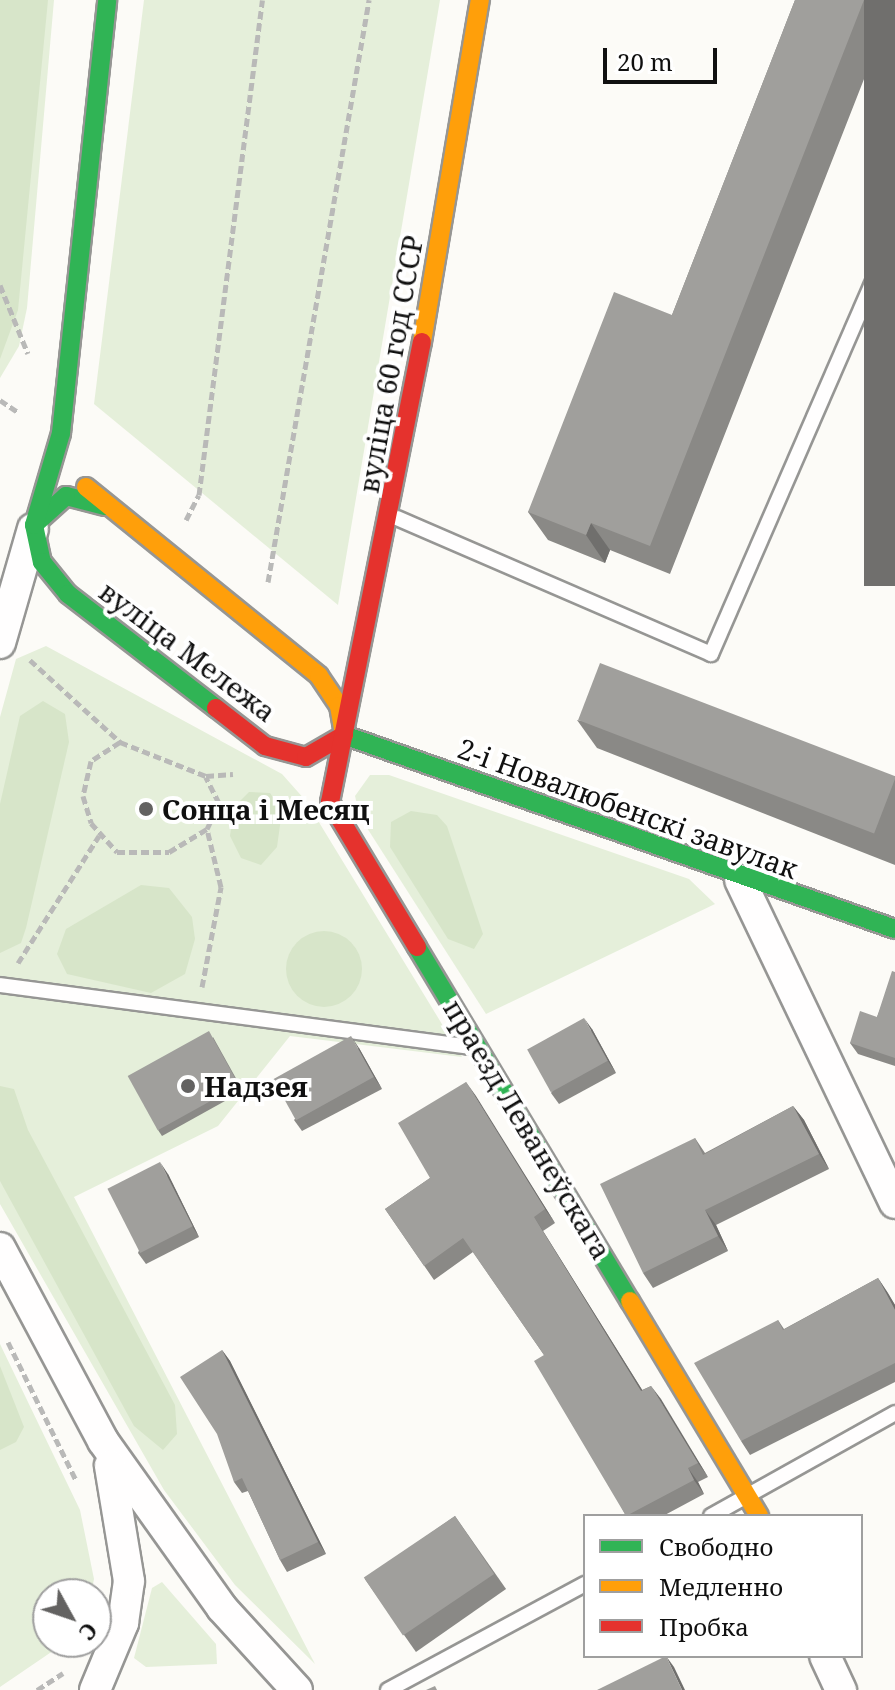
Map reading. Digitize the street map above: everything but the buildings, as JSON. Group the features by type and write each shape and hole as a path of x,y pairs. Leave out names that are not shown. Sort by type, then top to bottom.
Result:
{"street":[{"path":"1,639 23,521 61,433 107,0"},
{"name":"вуліца 60 год СССР","path":"344,735 393,516 480,0"},
{"path":"61,433 75,474 105,506 319,676 339,706 344,735"},
{"path":"23,521 66,496 105,506"},
{"name":"вуліца Мележа","path":"23,521 42,562 68,594 243,731 306,757 344,735"},
{"name":"2-і Новалюбенскі завулак","path":"344,735 740,880 895,929"},
{"name":"праезд Леванеўскага","path":"344,735 330,802 758,1514"},
{"path":"740,880 895,1203"},
{"path":"0,1248 103,1441 222,1608 297,1690"},
{"path":"95,1690 123,1623 129,1581 127,1540 103,1441"},
{"path":"826,1658 841,1690"}],"lane":[{"path":"393,516 711,654 888,266 895,230"},
{"path":"2,985 478,1048"},
{"path":"715,1514 895,1413"},
{"path":"388,1690 583,1585"}],"path":[{"path":"185,522 199,495 262,0"},
{"path":"267,589 369,0"},
{"path":"0,400 19,413"},
{"path":"1,639 120,742 206,776 246,774"},
{"path":"120,742 96,754 84,783 99,836 117,852 139,857 181,847 207,829 219,803 206,776"},
{"path":"197,1011 221,887 207,829"},
{"path":"2,985 99,836"},
{"path":"0,1326 81,1490"}],"green space":[{"path":"0,0 54,0 27,308 19,346 0,378"},
{"path":"0,0 48,0 18,310 0,359"},
{"path":"144,0 440,0 338,605 94,404"},
{"path":"46,646 282,774 306,801 462,1057 290,1036 218,1126 74,1197 315,1664 235,1585 164,1490 0,1204 0,717 16,659"},
{"path":"43,701 65,714 69,742 26,928 21,943 0,953 0,804 20,716"},
{"path":"370,775 389,775 689,879 715,904 486,1014 360,817 355,796"},
{"path":"249,792 270,793 282,811 277,847 261,865 241,858 230,836 234,807"},
{"path":"411,811 437,815 447,826 483,934 474,949 448,939 390,847 391,822"},
{"path":"141,885 169,888 192,917 195,939 185,974 151,993 67,974 57,954 66,929"},
{"path":"317,931 331,931 345,937 356,948 362,969 359,984 351,996 331,1007 317,1007 303,1001 292,990 286,976 286,962 292,948 303,937"},
{"path":"0,1086 14,1089 28,1130 175,1405 177,1434 163,1450 134,1426 0,1181"},
{"path":"0,1344 80,1510 94,1578 32,1578 32,1658 43,1658 0,1687"},
{"path":"0,1366 24,1427 16,1442 0,1450"},
{"path":"162,1582 216,1644 217,1664 146,1667 134,1658 152,1588"}],"traffic: fast":[{"path":"34,525 61,433 107,0"},
{"path":"105,506 66,496 34,525 42,562 68,594 216,708"},
{"path":"344,735 895,929"},
{"path":"417,947 630,1301"}],"traffic: slow":[{"path":"422,342 480,0"},
{"path":"86,487 319,676 339,706 344,735"},
{"path":"630,1301 758,1514"}],"traffic: jam":[{"path":"417,947 330,802 422,342"},
{"path":"216,708 265,746 306,757 344,735"}],"place":[{"name":"Сонца і Месяц","path":"146,809"},
{"name":"Надзея","path":"188,1086"}]}
